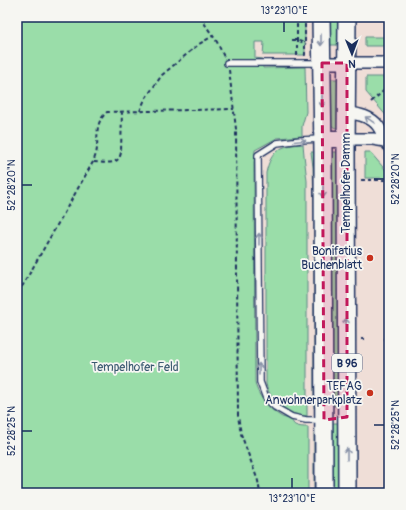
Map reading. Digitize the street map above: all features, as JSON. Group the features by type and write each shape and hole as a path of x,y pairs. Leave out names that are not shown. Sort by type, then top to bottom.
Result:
{"main road":[{"name":"Tempelhofer Damm","path":"321,17 312,59 323,139 324,493"},
{"name":"Tempelhofer Damm","path":"347,17 347,493"},
{"path":"324,420 347,417"}],"street":[{"path":"312,59 347,63 389,63"},
{"path":"346,112 365,116 374,122 378,126 387,144"},
{"path":"323,139 373,139 387,144"}],"lane":[{"path":"227,63 312,59"},
{"name":"Tempelhofer Damm","path":"323,139 277,143 258,155 260,382 266,398 275,407 292,417 306,420 324,420"}],"path":[{"path":"200,17 213,36 227,63 230,75 236,137 238,416 241,434 258,481 260,493"},
{"path":"297,17 297,58 300,58"},
{"path":"290,55 305,55 305,17"},
{"path":"140,111 145,99 162,75 199,44 213,36"},
{"path":"292,40 297,40 306,44"},
{"path":"371,102 389,86"},
{"path":"17,292 23,285 93,162 97,152 97,129 100,121 107,112 234,109"},
{"path":"93,162 110,162 116,161 120,158 122,111"},
{"path":"361,180 387,180 389,178"},
{"path":"17,285 23,285"},
{"path":"361,339 366,339"},
{"path":"384,339 389,339"}],"highlighted area":[{"path":"322,63 347,63 347,417 324,420"}],"green space":[{"name":"Tempelhofer Feld","path":"17,17 305,17 305,55 263,55 264,42 255,42 255,58 263,59 263,68 305,67 306,112 302,126 302,136 277,138 255,150 255,382 258,392 271,409 280,416 291,420 295,425 300,427 308,427 308,493 17,493"},
{"path":"328,17 341,17 341,45 329,45"},
{"path":"365,37 384,37 384,46 365,46"},
{"path":"366,77 387,77 389,92 389,119 366,92"},
{"path":"329,79 340,79 338,128 332,126 331,124"},
{"path":"303,144 307,181 307,416 293,414 281,407 268,391 266,384 266,173 271,159 278,150 289,146"},
{"path":"311,152 316,152 317,408 314,408 314,208"},
{"path":"330,152 339,152 339,406 331,406"},
{"path":"365,152 370,152 389,174 385,178 365,178"},
{"path":"331,423 339,423 340,493 330,493"},
{"path":"314,433 317,433 318,493 314,493"}],"place":[{"name":"Bonifatius Buchenblatt","path":"370,258"},
{"name":"TEFAG Anwohnerparkplatz","path":"370,393"}]}
